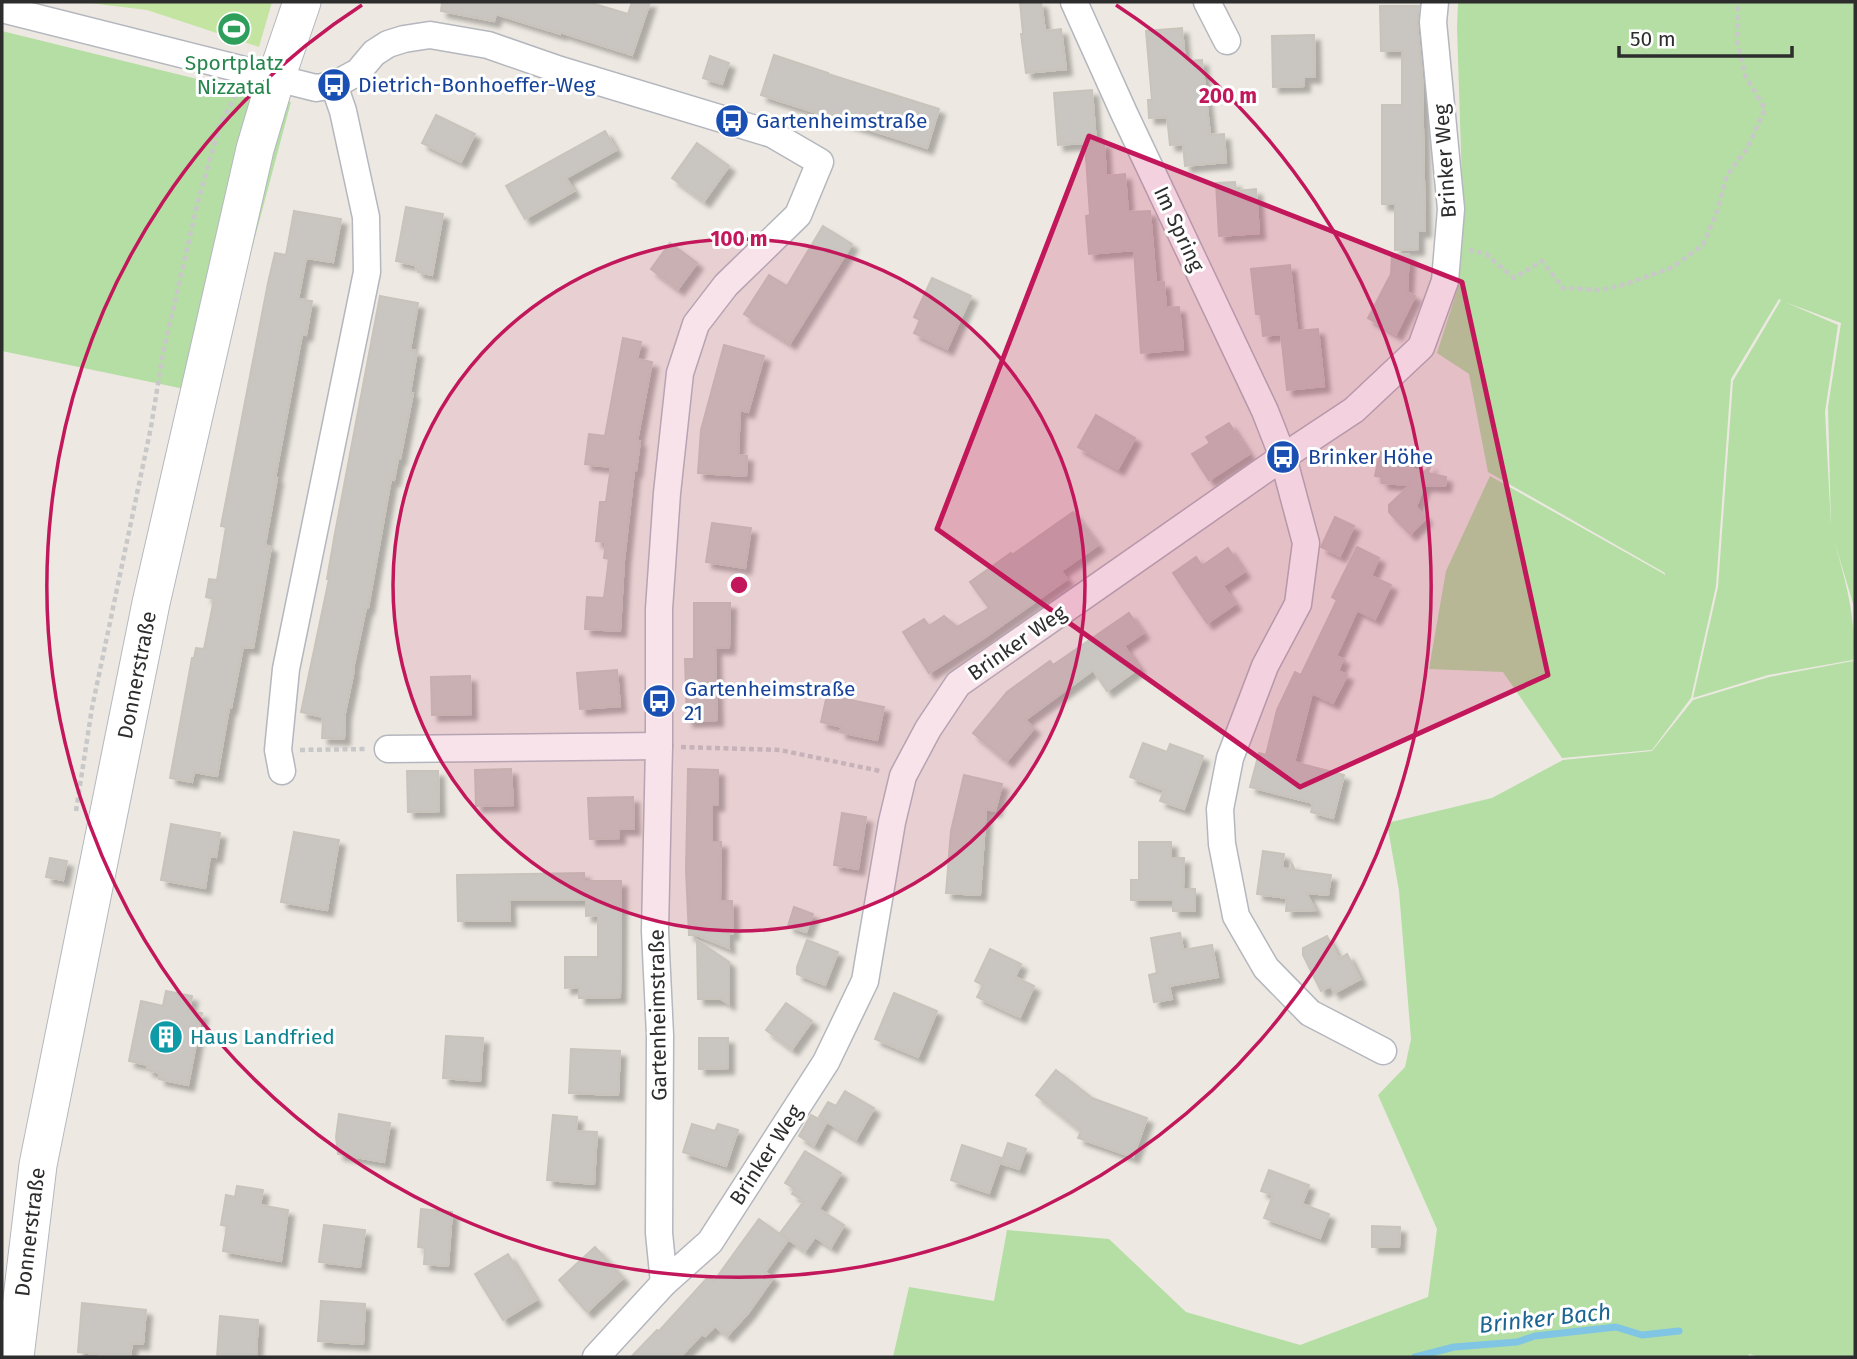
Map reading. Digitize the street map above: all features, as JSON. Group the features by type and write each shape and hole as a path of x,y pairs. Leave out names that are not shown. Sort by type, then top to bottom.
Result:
{"main road":[{"name":"Donnerstraße","path":"15,1357 38,1165 151,603 255,149 302,2"}],"street":[{"name":"Im Spring","path":"1074,2 1265,411 1283,457"},
{"path":"1207,2 1227,41"},
{"name":"Brinker Weg","path":"596,1357 664,1283 710,1242 826,1062 865,981 892,822 903,776 928,729 958,684 1354,410 1421,347 1445,281 1451,209 1433,22 1435,2"},
{"path":"2,9 316,88 334,85 346,122 366,217 367,272 286,669 280,760"},
{"name":"Gartenheimstraße","path":"334,85 358,72 374,53 388,44 430,35 488,45 560,70 772,134 820,162 798,215 726,285 696,324 680,373 667,493 659,609 655,931 660,1035 659,1233 664,1283"},
{"path":"1283,457 1306,543 1298,604 1265,666 1230,758 1220,809 1222,844 1236,916 1266,968 1310,1013 1383,1051"},
{"path":"388,749 659,746"}],"path":[{"path":"1448,244 1486,254 1514,278 1542,261 1563,288 1601,290 1673,267 1703,245 1716,214 1727,175 1747,149 1765,109 1745,75 1737,41 1738,2"},
{"path":"659,746 780,750 903,776"},
{"path":"280,760 388,749"}],"highlighted area":[{"path":"1089,136 1462,282 1548,675 1300,787 937,529"}],"green space":[{"name":"Sportplatz Nizzatal","path":"81,2 272,2 259,47 147,10"},
{"path":"1458,2 1855,2 1855,610 1834,540 1852,614 1853,660 1768,675 1693,698 1718,587 1733,381 1781,300 1779,299 1731,379 1716,586 1691,698 1652,750 1562,758 1503,672 1429,669 1446,571 1490,476 1664,576 1665,573 1488,472 1469,374 1437,353 1458,287 1463,215","holes":["1785,302 1841,323 1828,407 1831,527 1825,412 1838,325"]},
{"path":"2,31 291,102 213,395 2,351"},
{"path":"1853,661 1855,1357 1758,1357 1750,1354 1746,1357 893,1357 909,1287 994,1301 1007,1230 1109,1239 1186,1312 1300,1345 1428,1297 1437,1229 1378,1095 1405,1067 1411,1039 1399,891 1387,823 1492,798 1563,760 1652,751 1693,700 1769,677"}],"building":[{"path":"442,2 588,2 628,14 632,2 650,2 632,55 496,14 494,21 441,11"},
{"path":"1020,2 1041,2 1045,31 1061,29 1066,69 1026,73"},
{"path":"1380,6 1419,6 1417,23 1422,75 1425,231 1418,231 1418,249 1395,250 1395,204 1382,204 1382,105 1402,105 1402,51 1381,51"},
{"path":"1182,28 1185,61 1202,60 1210,135 1224,134 1226,162 1185,166 1183,144 1170,145 1167,117 1149,118 1148,100 1152,100 1146,31"},
{"path":"1314,35 1315,77 1304,77 1304,86 1273,87 1272,36"},
{"path":"774,55 939,109 927,148 761,95"},
{"path":"710,56 729,63 722,84 703,78"},
{"path":"1092,90 1096,142 1058,145 1054,93"},
{"path":"436,115 475,134 461,162 422,143"},
{"path":"605,131 616,150 566,178 574,191 525,219 506,186"},
{"path":"1104,142 1106,176 1125,174 1128,212 1150,211 1156,283 1164,282 1166,308 1179,307 1183,349 1141,353 1134,250 1089,254 1086,216 1090,215 1085,144"},
{"path":"697,143 729,166 704,201 672,178"},
{"path":"1235,182 1236,191 1256,189 1259,233 1219,236 1216,183"},
{"path":"406,207 443,214 432,275 418,272 415,265 396,261"},
{"path":"294,211 341,219 333,262 306,258 298,299 312,301 306,335 302,334 275,478 265,545 271,547 253,648 243,647 217,776 194,772 192,782 170,778 192,658 196,648 204,649 214,599 206,597 209,579 217,580 226,527 221,526 268,283 275,253 286,255"},
{"path":"823,226 852,244 790,343 744,314 769,275 787,286"},
{"path":"670,243 697,263 678,289 651,269"},
{"path":"1392,254 1409,255 1407,292 1415,296 1396,334 1368,318 1391,274"},
{"path":"1290,265 1297,331 1318,329 1324,386 1287,390 1281,334 1263,336 1261,314 1256,314 1251,269"},
{"path":"932,278 971,296 947,349 914,333 920,320 914,317"},
{"path":"380,296 418,303 410,350 417,351 410,393 413,393 400,459 394,480 391,479 368,608 353,669 345,713 344,739 322,738 323,717 301,712 329,579 335,533"},
{"path":"623,338 641,342 637,359 652,362 637,441 640,441 624,561 620,631 585,629 587,597 604,598 609,559 604,558 606,542 596,541 600,502 606,502 611,467 585,464 589,434 605,436"},
{"path":"724,345 764,356 748,412 740,410 738,455 747,456 746,476 698,473 701,430"},
{"path":"1096,415 1135,438 1118,469 1078,447"},
{"path":"1229,423 1249,454 1209,480 1192,454 1210,443 1206,437"},
{"path":"1380,452 1414,459 1412,469 1424,472 1431,465 1428,473 1446,477 1445,486 1424,485 1416,507 1426,518 1410,534 1389,512 1389,505 1410,485 1382,483 1382,477 1375,476"},
{"path":"1073,512 1098,545 1061,571 1067,579 929,673 903,632 924,619 929,626 944,616 957,627 989,608 970,582"},
{"path":"1335,517 1354,526 1340,556 1321,547"},
{"path":"712,523 751,528 745,568 706,562"},
{"path":"1357,547 1379,558 1371,576 1391,585 1375,619 1357,610 1336,656 1343,659 1338,671 1347,675 1333,703 1312,693 1294,762 1344,775 1333,818 1311,812 1313,803 1250,787 1259,753 1266,755 1277,710 1295,672 1301,675 1337,600 1332,597"},
{"path":"1228,548 1244,572 1223,586 1235,604 1207,623 1173,573 1196,557 1202,566"},
{"path":"694,603 730,603 729,648 715,648 717,720 687,721 685,659 694,659"},
{"path":"1129,613 1143,633 1124,646 1139,668 1107,691 1093,670 1025,720 1034,728 1007,761 973,733 1007,692 1050,661 1053,665"},
{"path":"617,670 620,706 580,709 577,673"},
{"path":"470,676 471,714 432,715 431,677"},
{"path":"827,695 884,707 877,740 840,732 842,727 821,722"},
{"path":"1143,743 1167,752 1170,744 1203,756 1184,809 1160,801 1164,790 1130,777"},
{"path":"511,769 513,805 476,806 475,770"},
{"path":"688,769 718,770 718,805 712,805 712,842 721,842 720,901 732,901 733,934 728,934 729,948 697,935 689,935 686,871"},
{"path":"407,771 438,771 439,811 408,812"},
{"path":"964,775 1002,784 995,811 986,809 980,895 946,893 951,831"},
{"path":"633,797 634,829 619,829 619,838 590,839 588,798"},
{"path":"842,813 866,817 858,869 834,865"},
{"path":"171,824 220,833 216,857 210,856 205,888 161,880"},
{"path":"294,832 339,840 327,910 281,902"},
{"path":"1139,842 1171,842 1171,858 1184,858 1183,889 1195,889 1195,911 1173,911 1173,900 1131,900 1131,880 1139,880"},
{"path":"1263,851 1284,854 1282,868 1291,870 1292,864 1295,870 1331,875 1328,895 1306,893 1315,910 1286,911 1287,898 1257,894"},
{"path":"50,858 67,861 63,880 46,877"},
{"path":"584,873 584,881 621,881 620,997 579,998 579,987 565,988 565,957 598,957 598,915 586,916 586,900 509,900 510,921 458,921 457,875"},
{"path":"794,907 813,914 806,932 788,926"},
{"path":"1180,933 1183,950 1212,945 1218,977 1169,986 1172,999 1154,1002 1149,975 1157,973 1151,938"},
{"path":"1327,936 1339,959 1347,954 1360,979 1334,993 1331,986 1321,991 1303,955 1303,948"},
{"path":"697,940 729,962 729,1004 721,999 698,999"},
{"path":"807,940 838,952 825,985 797,974"},
{"path":"990,949 1021,964 1015,977 1034,986 1020,1017 977,997 983,985 975,981"},
{"name":"Haus Landfried","path":"166,991 192,996 189,1011 202,1013 188,1085 159,1079 160,1073 147,1070 148,1065 129,1061 141,1001 163,1006"},
{"path":"894,993 937,1011 918,1057 875,1039"},
{"path":"786,1003 812,1021 792,1049 766,1030"},
{"path":"446,1036 483,1038 480,1081 443,1078"},
{"path":"699,1038 728,1038 728,1068 699,1069"},
{"path":"571,1049 620,1051 618,1095 569,1093"},
{"path":"1056,1070 1092,1098 1147,1118 1133,1157 1078,1138 1081,1131 1036,1095"},
{"path":"845,1091 874,1108 856,1139 819,1117 828,1102 836,1106"},
{"path":"339,1114 390,1123 384,1162 338,1154 336,1137"},
{"path":"553,1115 577,1117 576,1131 597,1132 594,1184 547,1180"},
{"path":"811,1115 826,1123 814,1145 799,1136"},
{"path":"692,1124 715,1131 718,1124 738,1130 726,1166 683,1152"},
{"path":"1008,1143 1026,1149 1019,1169 1001,1163"},
{"path":"962,1145 1001,1158 989,1193 951,1180"},
{"path":"805,1151 841,1173 819,1209 844,1225 831,1247 815,1237 805,1251 780,1233 804,1201 792,1194 795,1189 785,1183"},
{"path":"1269,1170 1309,1185 1302,1204 1329,1214 1320,1238 1264,1218 1273,1195 1261,1191"},
{"path":"237,1186 263,1190 260,1205 288,1210 281,1261 223,1251 227,1226 221,1225 226,1195 235,1197"},
{"path":"421,1209 452,1212 448,1266 424,1264 425,1248 418,1247"},
{"path":"759,1219 788,1240 765,1272 773,1278 748,1313 727,1336 715,1326 705,1336 702,1334 680,1357 631,1357 659,1331 709,1276 714,1281"},
{"path":"324,1225 365,1230 360,1267 319,1262"},
{"path":"1372,1226 1400,1227 1399,1247 1372,1247"},
{"path":"595,1247 623,1278 587,1312 559,1280"},
{"path":"508,1254 536,1300 503,1320 475,1274"},
{"path":"321,1301 365,1304 363,1344 318,1341"},
{"path":"82,1303 146,1310 143,1344 132,1343 130,1357 98,1357 98,1354 78,1352"},
{"path":"220,1316 258,1320 256,1357 217,1357"}],"waterway":[{"name":"Brinker Bach","path":"1415,1357 1454,1347 1517,1342 1535,1336 1616,1327 1642,1335 1679,1331"}],"place":[{"name":"Sportplatz Nizzatal","path":"234,29"},
{"name":"Dietrich-Bonhoeffer-Weg","path":"334,85"},
{"name":"Gartenheimstraße","path":"732,121"},
{"name":"Brinker Höhe","path":"1283,457"},
{"name":"Gartenheimstraße 21","path":"659,701"},
{"name":"Haus Landfried","path":"166,1037"}]}
